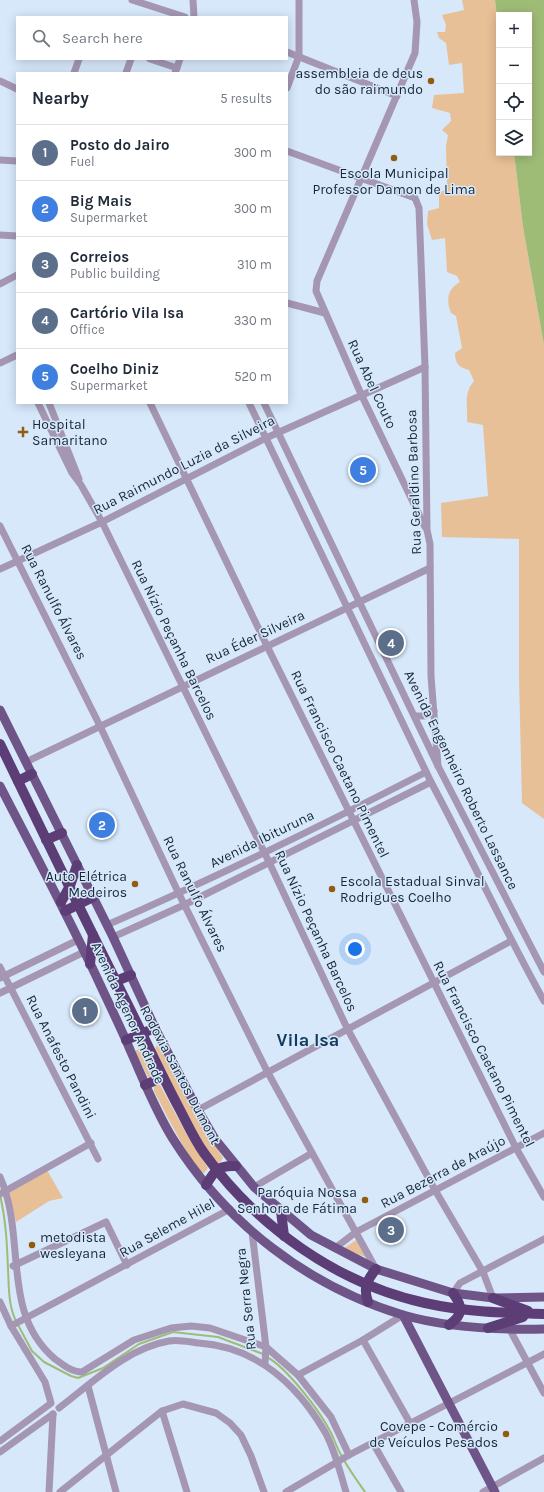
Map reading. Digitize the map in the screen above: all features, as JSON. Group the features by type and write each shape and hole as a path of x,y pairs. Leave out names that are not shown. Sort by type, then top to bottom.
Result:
{"highway":[{"name":"Rodovia Santos Dumont","path":"0,744 163,1077 195,1138 217,1169 237,1193 284,1236 344,1274 366,1284 396,1295 425,1303 492,1313 544,1314"},
{"path":"18,781 32,774"},
{"path":"46,840 62,833"},
{"path":"77,865 63,907 78,904 93,897"},
{"path":"90,964 93,935"},
{"path":"116,981 131,974"},
{"path":"126,1040 155,1028"},
{"path":"145,1085 163,1077"},
{"path":"206,1185 217,1169 227,1165 236,1166"},
{"path":"281,1211 284,1236"},
{"path":"368,1302 365,1292 366,1284 376,1269"},
{"path":"449,1325 457,1318 461,1309 459,1301 453,1292"},
{"path":"493,1298 525,1309 531,1314"},
{"path":"488,1328 531,1314"}],"main road":[{"name":"Avenida Agenor Andrade","path":"0,710 113,937 155,1028 198,1110 215,1139 254,1187 310,1235 376,1269 453,1292 493,1298 544,1297"},
{"name":"Avenida Agenor Andrade","path":"0,786 63,907 126,1040 145,1085 172,1137 206,1185 252,1232 290,1262 326,1284 403,1315 449,1325 510,1330 544,1329"},
{"path":"403,1315 493,1489"}],"street":[{"path":"132,0 183,16"},
{"path":"193,0 194,16"},
{"path":"288,85 299,56 300,0"},
{"name":"Rua Abel Couto","path":"414,0 417,22 416,53 317,281 316,291 361,394 427,530"},
{"path":"288,52 397,96"},
{"path":"74,72 79,60"},
{"path":"126,72 131,60"},
{"path":"152,60 176,70 180,60"},
{"path":"0,81 16,89"},
{"path":"288,151 362,177"},
{"path":"0,160 16,161"},
{"name":"Rua Geraldino Barbosa","path":"362,177 415,198 419,208 425,367 427,530 430,544 430,676 438,766"},
{"path":"0,235 16,236"},
{"path":"0,284 16,276"},
{"path":"288,303 325,313"},
{"path":"1,360 16,357"},
{"name":"Rua Raimundo Luzia da Silveira","path":"0,569 102,522 266,438 361,394 425,367"},
{"name":"Rua Nízio Peçanha Barcelos","path":"38,404 72,473 81,485 102,522 270,862 347,1028 435,1190 483,1272 493,1298"},
{"name":"Rua Nízio Peçanha Barcelos","path":"50,404 81,485"},
{"name":"Rua Francisco Caetano Pimentel","path":"150,404 353,821 516,1148 544,1197"},
{"name":"Avenida Engenheiro Roberto Lassance","path":"249,404 346,608 426,772 464,844 511,941 544,1001"},
{"name":"Avenida Engenheiro Roberto Lassance","path":"264,404 438,766 544,972"},
{"name":"Rua Ranulfo Álvares","path":"0,526 100,726 184,905 267,1071 376,1269"},
{"name":"Rua Éder Silveira","path":"26,762 430,568"},
{"path":"415,716 425,716 434,711"},
{"name":"Avenida Ibituruna","path":"107,925 179,894 349,812 426,772"},
{"name":"Avenida Ibituruna","path":"113,937 184,905 431,782"},
{"path":"464,844 475,838"},
{"path":"2,977 78,940"},
{"path":"198,1110 267,1071 511,941"},
{"path":"0,993 84,952"},
{"name":"Rua Anafesto Pandini","path":"0,967 2,977 10,988 98,1159"},
{"name":"Rua Bezerra de Araújo","path":"335,1248 356,1232 544,1133"},
{"path":"3,1192 90,1143"},
{"path":"254,1187 312,1153"},
{"path":"0,1177 3,1192 10,1212 16,1297 24,1318 42,1349 68,1368 78,1372 87,1370 111,1353 134,1340 171,1328 191,1326 210,1328 266,1347 298,1375 331,1417 349,1455"},
{"name":"Rua Seleme Hilel","path":"11,1326 230,1209"},
{"path":"13,1266 106,1222 127,1265"},
{"name":"Rua Serra Negra","path":"252,1232 266,1347 265,1364"},
{"path":"453,1292 460,1283 544,1240"},
{"path":"0,1302 11,1326 45,1382 50,1404 48,1411 53,1414"},
{"path":"298,1375 363,1340 403,1315"},
{"path":"510,1330 544,1393"},
{"path":"0,1452 56,1413 59,1408 127,1358 170,1340 215,1344 244,1352 265,1364 283,1379 311,1411 325,1433 337,1462 346,1492"},
{"path":"363,1340 410,1424"},
{"path":"286,1492 349,1455 544,1354"},
{"path":"88,1386 116,1492"},
{"path":"0,1441 50,1404 56,1404 59,1408"},
{"path":"60,1492 162,1411 183,1404 216,1413 230,1423 241,1435 251,1456 264,1492"},
{"path":"162,1411 187,1492"},
{"path":"49,1492 53,1414"},
{"path":"373,1443 400,1492"},
{"path":"483,1492 493,1489 544,1458"}],"shaded area":[{"path":"462,0 495,0 496,12 496,156 514,156 523,227 544,345 544,819 522,803 519,678 519,539 442,537 441,503 488,496 483,425 467,422 467,395 468,390 474,381 469,370 458,364 455,357 455,353 462,348 456,316 451,313 448,304 450,291 460,282 457,276 447,272 445,238 432,240 427,224 428,211 439,208 439,192 447,190 446,146 448,135 442,130 451,121 450,113 432,108 434,95 464,93 462,63 449,65 446,43 439,38 437,32 445,32 446,25 442,15 464,10"},
{"path":"495,0 544,0 544,345 523,227 514,156 532,156 532,12 496,12"},
{"path":"159,1045 197,1117 223,1158 219,1164 199,1138 155,1050 156,1046"},
{"path":"142,1047 144,1048 157,1073 151,1079 148,1077 135,1051"},
{"path":"158,1084 160,1085 187,1135 208,1168 204,1173 193,1161 170,1122 154,1091 154,1087"},
{"path":"47,1170 63,1198 49,1201 16,1222 9,1191"},
{"path":"356,1240 366,1257 343,1249"}],"waterway":[{"path":"0,1195 6,1232 9,1295 13,1315 16,1321"},
{"path":"18,1325 32,1351 44,1362 78,1378 103,1368 139,1344 173,1332 218,1337 263,1354"},
{"path":"267,1357 284,1370 311,1401 325,1422 346,1463 365,1492"}],"place":[{"name":"assembleia de deus do são raimundo","path":"431,81"},
{"name":"Escola Municipal Professor Damon de Lima","path":"394,158"},
{"name":"Hospital Samaritano","path":"23,432"},
{"name":"Coelho Diniz","path":"363,470"},
{"name":"Cartório Vila Isa","path":"391,643"},
{"name":"Big Mais","path":"102,825"},
{"name":"Auto Elétrica Medeiros","path":"135,884"},
{"name":"Escola Estadual Sinval Rodrigues Coelho","path":"332,889"},
{"name":"Posto do Jairo","path":"85,1011"},
{"name":"Paróquia Nossa Senhora de Fátima","path":"365,1200"},
{"name":"Correios","path":"391,1230"},
{"name":"metodista wesleyana","path":"32,1245"},
{"name":"Covepe - Comércio de Veículos Pesados","path":"506,1434"}],"district":[{"name":"Vila Isa","path":"308,1040"}]}
